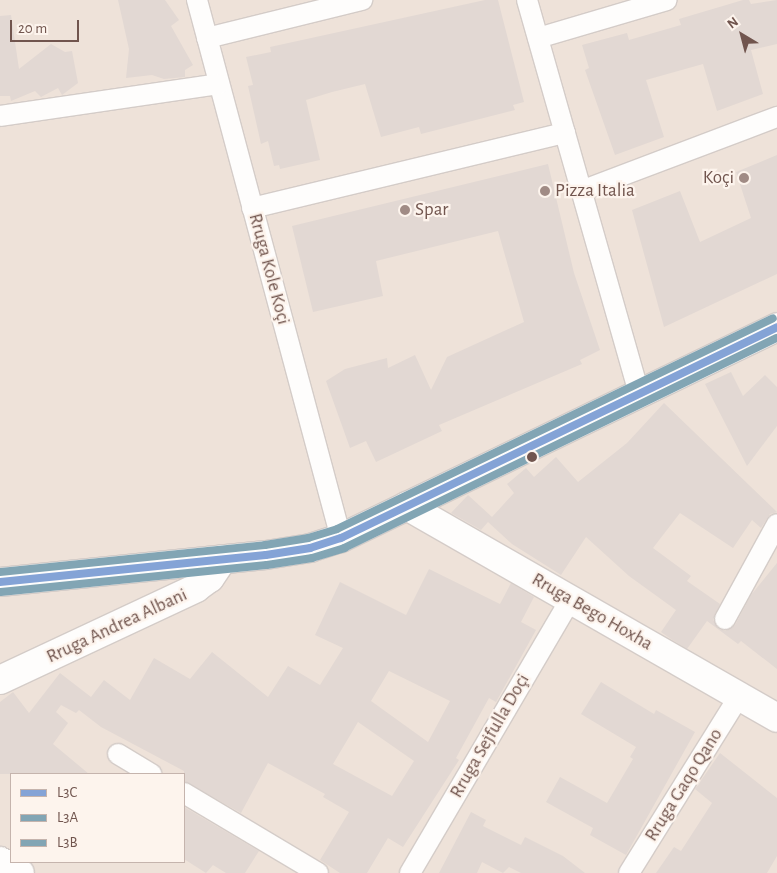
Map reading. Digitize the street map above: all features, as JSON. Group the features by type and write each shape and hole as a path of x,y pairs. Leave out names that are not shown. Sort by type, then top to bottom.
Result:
{"main road":[{"path":"0,582 310,548 341,538 777,327"},
{"name":"Rruga Bego Hoxha","path":"406,506 777,718"},
{"name":"Rruga Andrea Albani","path":"0,680 196,588 210,578 223,558"},
{"path":"0,862 20,873"}],"street":[{"name":"Rruga Kole Koçi","path":"197,0 341,538"},
{"path":"207,38 362,0"},
{"path":"527,0 639,394"},
{"path":"538,38 667,0"},
{"path":"0,116 219,84"},
{"path":"581,191 777,117"},
{"path":"252,208 565,133"},
{"path":"725,619 777,524"},
{"name":"Rruga Sejfulla Doçi","path":"410,873 570,600"},
{"name":"Rruga Gaqo Qano","path":"629,873 739,696"},
{"path":"118,754 149,773"},
{"path":"185,795 318,873"}],"shaded area":[{"path":"0,0 777,0 777,873 0,873"}],"building":[{"path":"118,0 165,0 179,20 171,26 193,65 185,70 185,77 164,79 152,75 126,78 129,49"},
{"path":"485,0 498,0 524,102 513,105 515,110 421,134 419,127 381,137 365,84 306,100 320,160 280,169 279,165 274,166 268,141 261,144 248,86 253,85 246,57 271,52 270,47"},
{"path":"743,0 749,0 751,4 777,0 777,44 751,50 763,94 717,111 703,64 646,80 664,137 615,155 585,70 589,68 582,45 627,33 629,40 681,25 679,19"},
{"path":"11,15 19,69 51,44 65,52 72,51 78,83 62,95 58,88 41,97 35,91 11,101 10,96 0,96 0,16"},
{"path":"777,155 777,274 664,327 632,210 680,191 700,242 751,218 736,172"},
{"path":"548,164 574,273 600,350 580,360 582,364 439,425 442,431 376,462 366,441 350,448 326,381 345,369 387,358 388,368 415,355 431,390 447,357 524,322 498,231 376,261 383,296 313,312 292,226"},
{"path":"731,372 743,396 765,375 777,387 777,426 747,466 705,384"},
{"path":"664,403 777,512 770,514 761,528 752,520 733,548 680,513 653,548 691,576 687,581 720,604 713,620 719,629 725,631 735,625 751,595 777,563 777,669 741,641 738,644 707,621 687,649 671,639 661,632 676,610 629,576 586,537 561,575 512,544 488,522 481,530 451,513 468,495 492,517 514,493 507,484 526,468 534,477 556,457 578,482 627,443"},
{"path":"429,569 500,604 511,583 534,597 521,622 536,630 496,702 489,698 456,758 459,760 403,847 388,838 367,873 340,873 320,860 349,812 323,797 325,794 268,763 241,813 185,782 184,771 101,727 79,710 76,713 61,705 56,712 68,723 53,744 88,773 0,774 0,702 13,692 29,713 60,673 91,697 104,680 130,700 154,658 190,679 212,652 268,697 288,666 320,685 343,648 315,635 340,582 406,615","holes":["389,671 450,701 428,742 371,701","358,722 414,761 392,796 333,764"]},
{"path":"601,682 654,714 656,710 695,732 626,855 590,835 593,828 546,802 560,777 607,803 633,759 630,757 636,747 581,714"},
{"path":"720,753 777,798 777,856 767,873 656,873 674,847 681,851 712,803 695,789"},
{"path":"185,808 259,851 245,873 226,873 213,865 206,873 185,860"},
{"path":"471,812 486,820 483,826 521,845 525,837 563,856 585,873 521,873 509,867 503,873 482,862 477,873 439,873"}],"transit line":[{"name":"L3B","path":"0,572 265,545 308,538 337,529 773,318"},
{"name":"L3C","path":"0,582 266,555 310,548 341,538 777,327"},
{"name":"L3A","path":"1,592 267,565 312,558 344,548 777,338"}],"place":[{"name":"Koçi","path":"744,178"},
{"name":"Pizza Italia","path":"545,191"},
{"name":"Spar","path":"405,210"}]}
